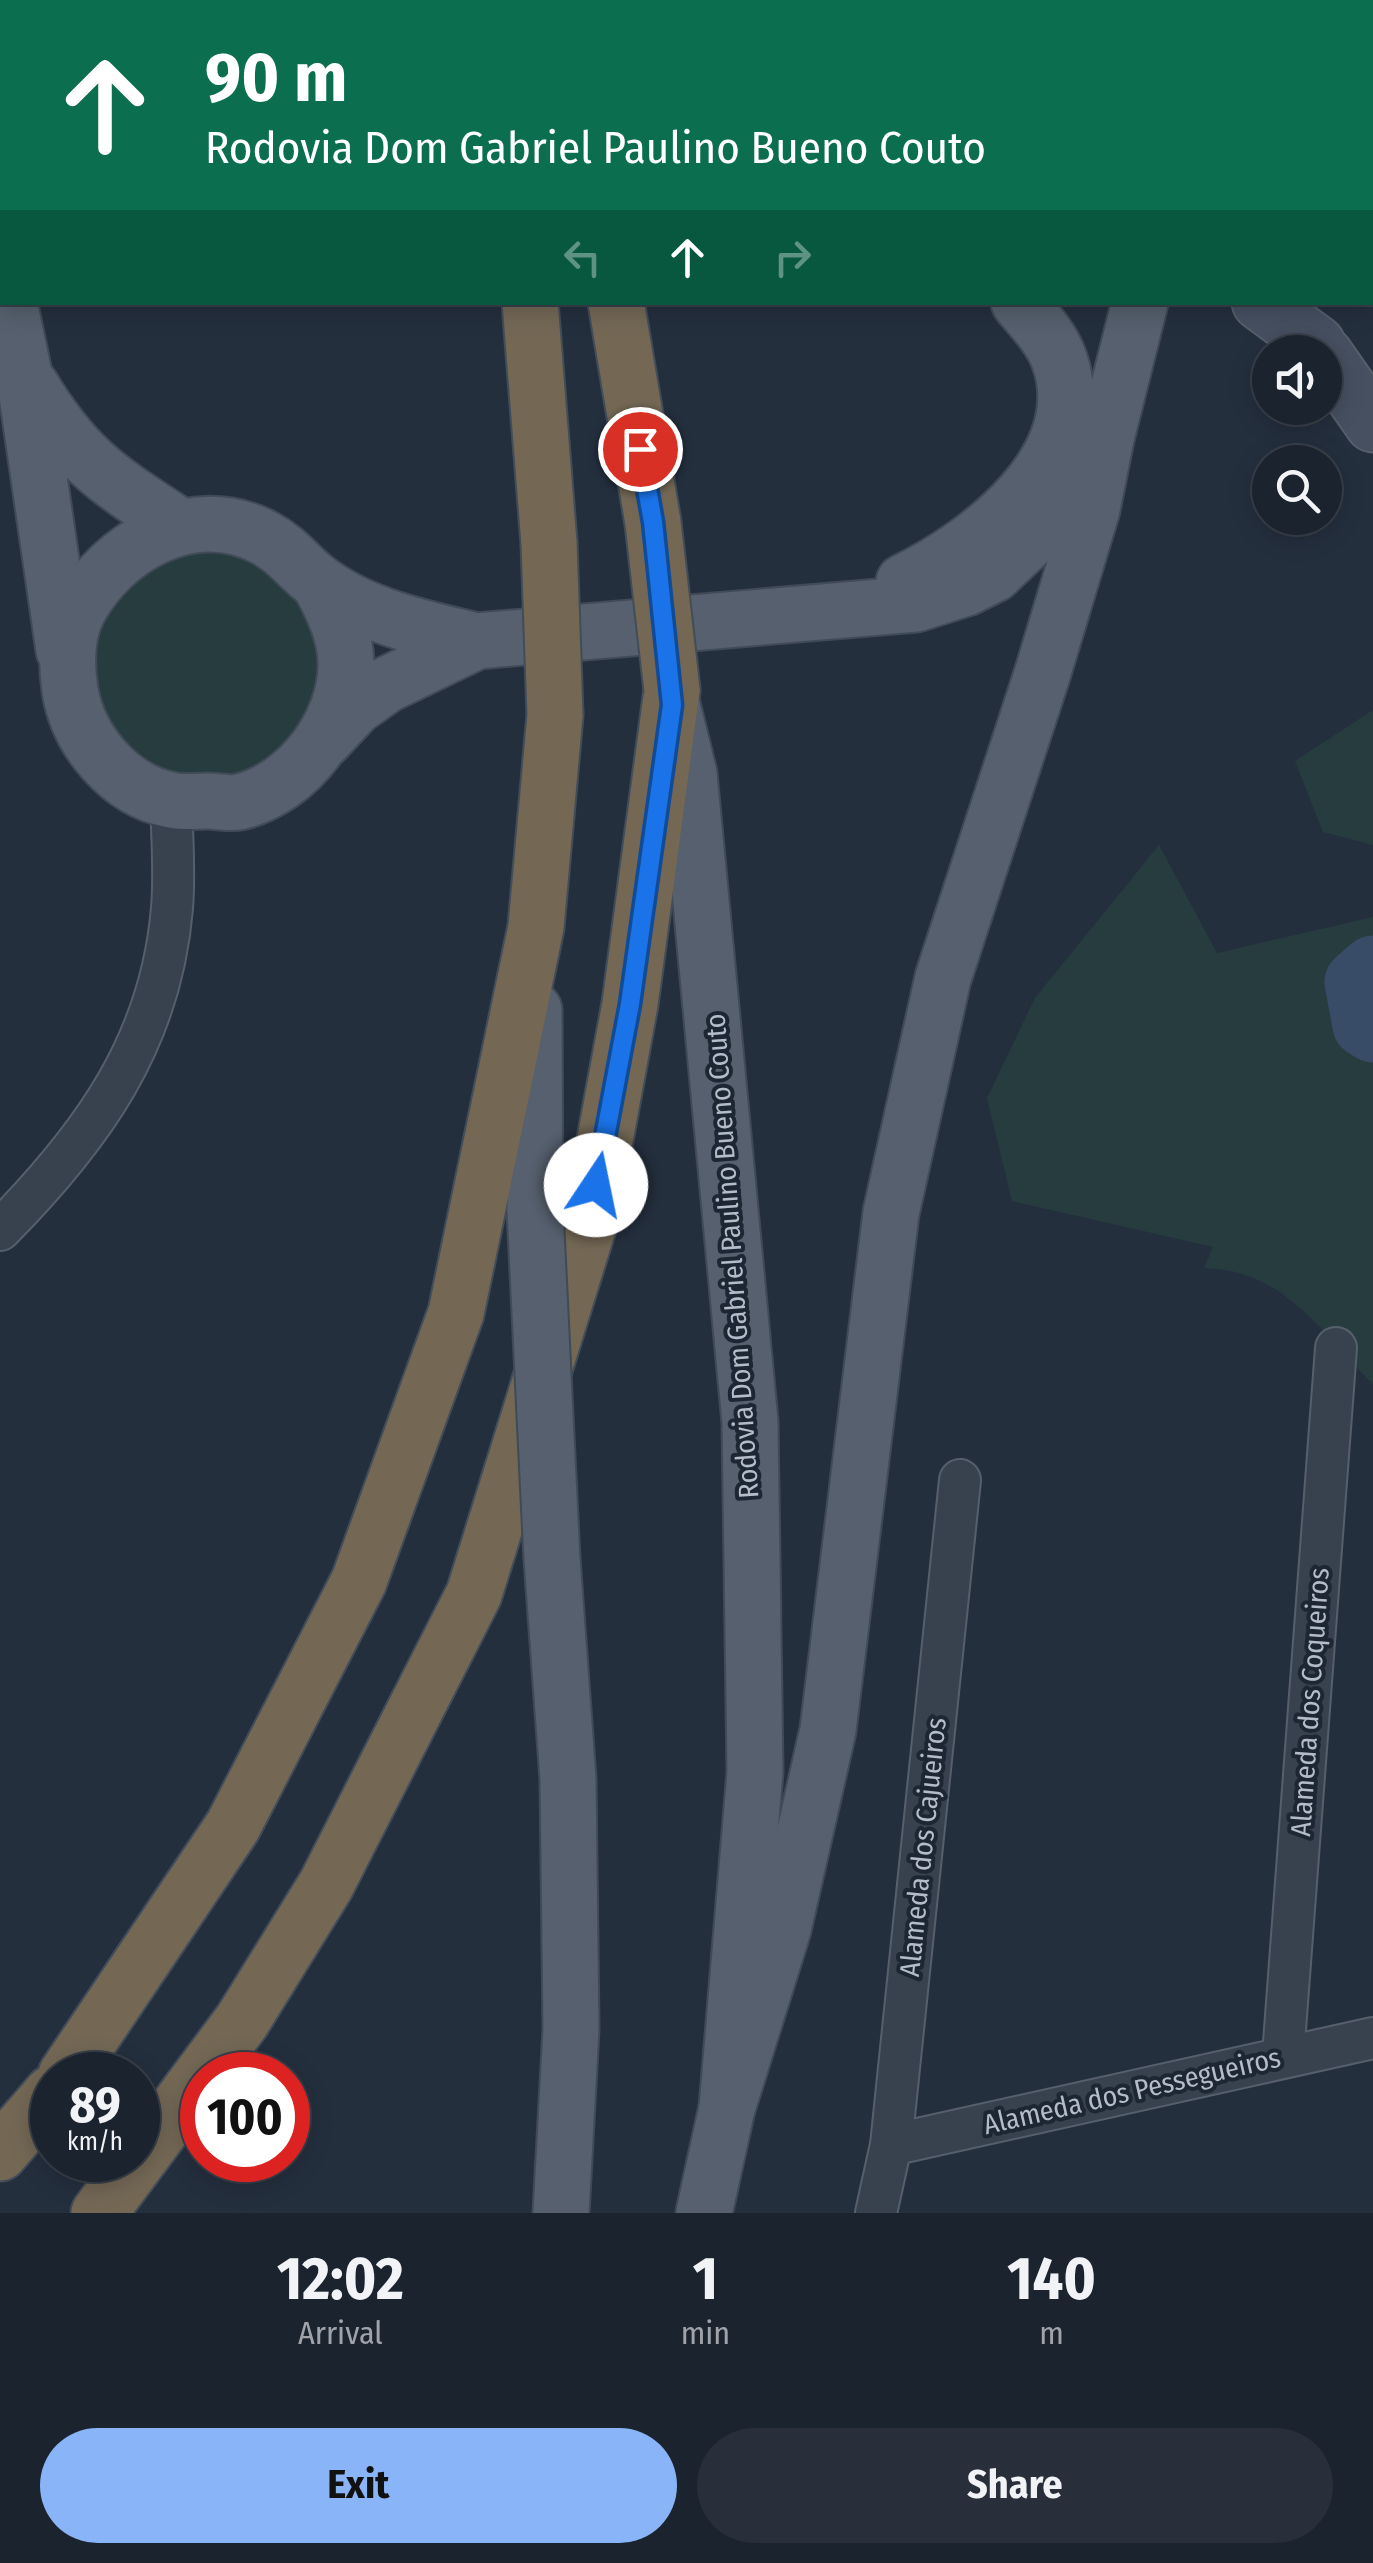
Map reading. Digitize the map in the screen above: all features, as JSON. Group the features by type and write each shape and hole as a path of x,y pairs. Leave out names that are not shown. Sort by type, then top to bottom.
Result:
{"highway":[{"path":"81,2052 233,1826 359,1581 456,1314 536,927 555,715 549,542 530,305"},
{"name":"Rodovia Dom Gabriel Paulino Bueno Couto","path":"617,305 653,522 672,697"},
{"path":"99,2213 242,2021 326,1885 474,1594 590,1221 630,1004 672,697"},
{"path":"0,2153 30,2118"}],"main road":[{"path":"10,305 24,374 73,710 98,755 137,788 172,801 238,802 286,780 355,707 386,685 477,642 916,604 966,588 994,574 1048,523 1106,438"},
{"path":"846,610 938,566 1016,503 1043,468 1063,430 1066,394 1060,360 1042,328 1022,305"},
{"path":"727,2108 783,1929 828,1730 891,1214 943,978 1092,508 1139,305"},
{"path":"1264,305 1310,335"},
{"path":"24,374 57,430 81,456 110,482 180,528"},
{"path":"1342,379 1373,424"},
{"path":"66,660 76,614 100,574 137,544 180,528 220,525 259,535 293,555 320,584 339,621 346,662 340,704 323,742"},
{"path":"320,584 394,619 477,642"},
{"name":"Rodovia Dom Gabriel Paulino Bueno Couto","path":"672,697 689,774 750,1422 755,1772 727,2108 704,2213"},
{"path":"536,927 534,1210 568,1779 571,2029 561,2213"}],"street":[{"path":"0,1230 58,1171 117,1085 158,996 172,907 172,801"},
{"name":"Alameda dos Coqueiros","path":"1283,2056 1336,1348"},
{"name":"Alameda dos Cajueiros","path":"876,2213 891,2145 960,1480"},
{"name":"Alameda dos Pessegueiros","path":"891,2145 1373,2038"}],"green space":[{"path":"205,548 249,557 287,582 312,620 321,664 312,708 287,746 249,771 205,780 161,771 123,746 98,708 89,664 98,620 123,582 161,557"},
{"path":"1373,710 1373,845 1323,832 1295,761"},
{"path":"1159,845 1217,953 1373,917 1373,1384 1319,1326 1280,1292 1233,1272 1204,1268 1213,1247 1012,1201 987,1098 1035,998"}],"waterway":[{"path":"1373,968 1357,982 1365,1025 1373,1030"}],"route":[{"path":"596,1185 630,1004 672,705 653,522 640,449"}]}
